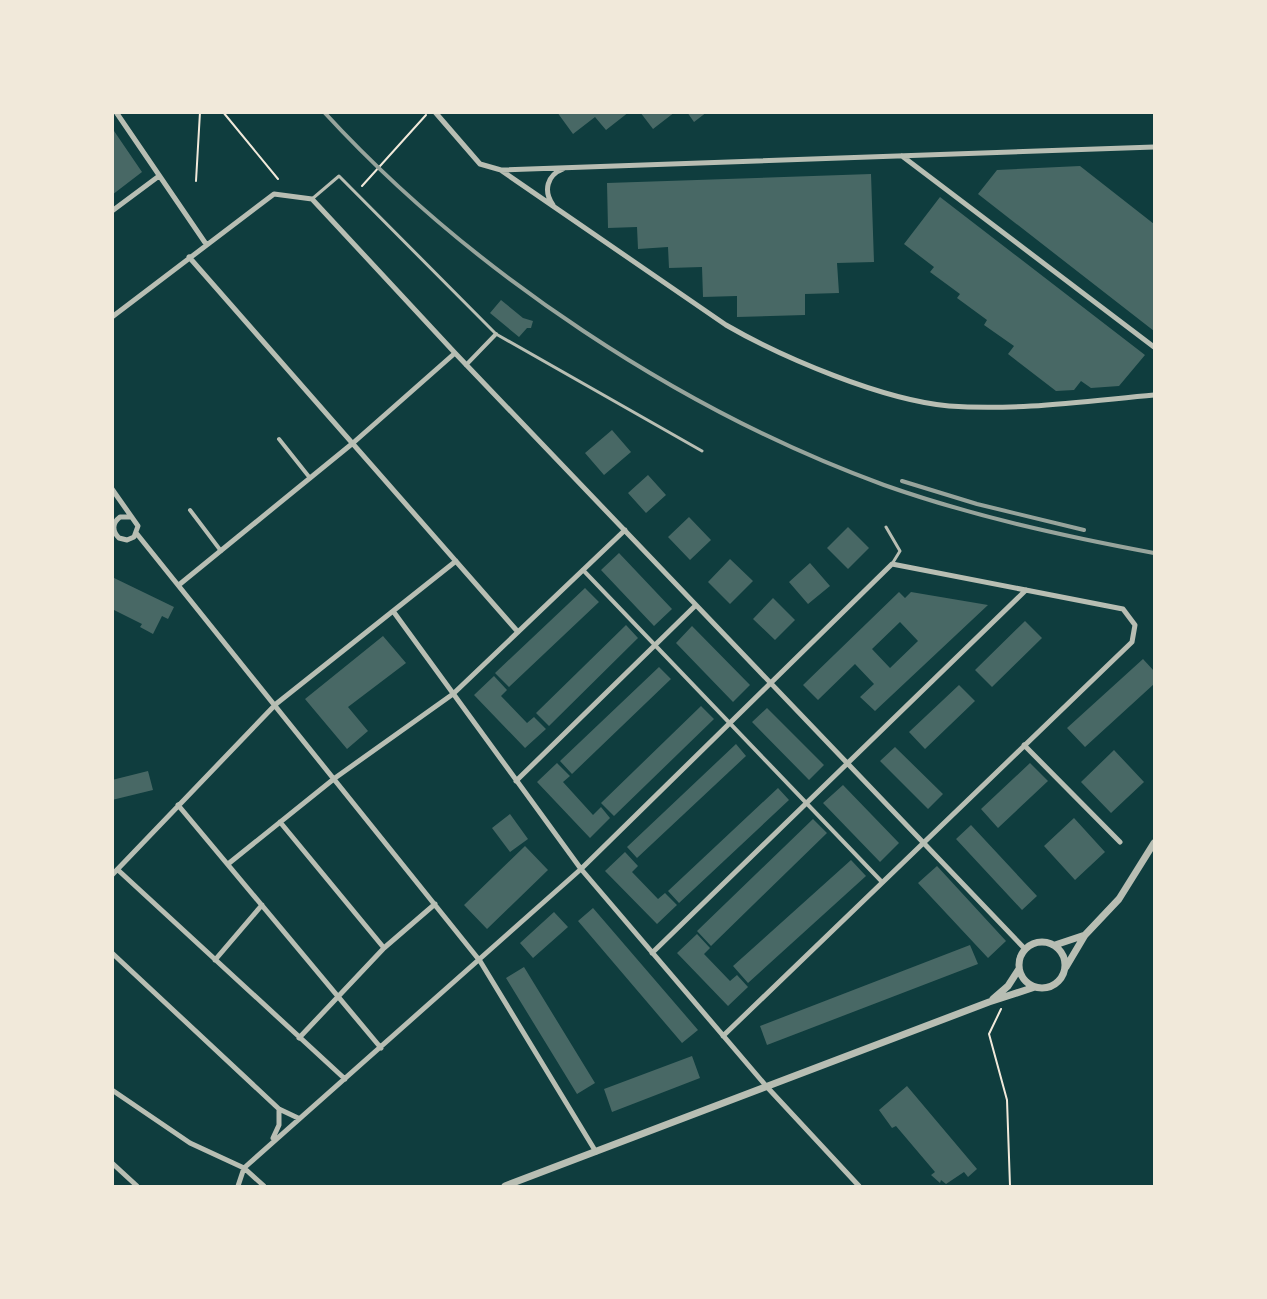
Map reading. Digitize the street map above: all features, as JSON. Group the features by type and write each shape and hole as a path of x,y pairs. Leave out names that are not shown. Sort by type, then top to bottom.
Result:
{"street":[{"path":"116,112 207,244"},
{"path":"435,112 480,164 501,170 1155,147"},
{"path":"902,156 1155,347"},
{"path":"558,210 548,198 547,184 555,173 566,168"},
{"path":"501,170 726,325 759,344 886,393 919,402 997,408 1155,395"},
{"path":"112,211 159,176"},
{"path":"112,317 274,194 312,199 455,353 1025,949"},
{"path":"189,257 518,632"},
{"path":"466,364 496,334"},
{"path":"180,584 352,444 455,353"},
{"path":"279,439 310,478"},
{"path":"112,489 137,522 137,534 180,584 480,961 596,1152"},
{"path":"190,510 221,551"},
{"path":"131,517 120,518 113,528 116,535 123,539 131,539 137,534"},
{"path":"228,864 335,778 453,694 625,531"},
{"path":"112,875 276,704 456,561"},
{"path":"238,1186 244,1167 480,961 581,869 892,564 1123,609 1135,625 1132,642 723,1036"},
{"path":"583,570 882,882"},
{"path":"652,953 1026,590"},
{"path":"516,781 696,605"},
{"path":"393,612 581,869 723,1036 859,1186"},
{"path":"1024,745 1120,842"},
{"path":"178,805 381,1048"},
{"path":"280,822 384,948"},
{"path":"505,1186 989,1002 1035,987 1046,988 1055,984 1063,977 1066,967 1085,935 1119,899 1155,843"},
{"path":"118,870 345,1079"},
{"path":"299,1038 384,948 435,904"},
{"path":"215,960 262,905"},
{"path":"1035,987 1024,981 1019,969 1019,958 1025,949 1039,942 1055,945 1085,935"},
{"path":"1055,945 1063,954 1066,967"},
{"path":"112,953 279,1109 298,1118"},
{"path":"989,1002 1008,986 1019,969"},
{"path":"112,1090 127,1103 190,1143 244,1167 264,1186"},
{"path":"270,1143 279,1125 279,1109"},
{"path":"112,1163 137,1186"}],"lane":[{"path":"312,199 339,176 496,334 702,451"},
{"path":"886,526 900,551 892,564"}],"path":[{"path":"195,181 200,112"},
{"path":"223,112 278,179"},
{"path":"356,193 428,112"},
{"path":"1009,995 989,1034 1007,1100 1010,1186"}],"building":[{"path":"557,112 629,112 606,130 595,117 573,134"},
{"path":"640,112 675,112 653,129"},
{"path":"687,112 707,112 694,122"},
{"path":"112,128 142,172 112,195"},
{"path":"1080,166 1154,224 1154,331 978,194 997,170"},
{"path":"871,174 874,262 837,263 839,293 805,294 805,315 737,317 737,296 703,297 702,267 669,268 668,247 638,249 637,227 608,228 607,183"},
{"path":"940,197 1145,355 1119,386 1091,388 1081,381 1074,390 1056,391 1008,354 1014,346 984,325 987,320 957,298 960,294 930,272 934,267 904,244"},
{"path":"501,300 523,318 533,321 531,328 527,328 519,337 490,313"},
{"path":"612,430 631,452 604,475 585,453"},
{"path":"648,475 666,495 646,513 628,493"},
{"path":"689,517 711,540 690,560 668,537"},
{"path":"848,527 869,548 848,569 827,548"},
{"path":"619,553 672,609 654,626 601,570"},
{"path":"730,559 753,581 730,604 708,582"},
{"path":"810,563 830,586 808,604 789,582"},
{"path":"112,577 174,607 168,619 162,616 153,634 140,627 142,624 112,609"},
{"path":"585,588 599,602 509,687 495,673"},
{"path":"899,592 905,598 911,592 988,605 875,711 860,697 874,684 855,664 818,700 803,685","holes":["900,622 918,641 890,668 872,649"]},
{"path":"773,598 795,620 775,640 753,619"},
{"path":"1025,621 1042,638 992,687 975,670"},
{"path":"626,625 638,638 549,726 536,713"},
{"path":"692,626 750,685 733,702 676,643"},
{"path":"383,636 406,663 348,707 368,731 347,749 305,699"},
{"path":"1143,659 1154,671 1154,684 1085,747 1067,728"},
{"path":"659,667 671,679 572,774 560,761"},
{"path":"494,676 507,690 501,696 527,723 534,717 546,729 525,748 474,695"},
{"path":"959,685 975,701 925,749 909,732"},
{"path":"701,706 714,719 614,816 601,803"},
{"path":"767,708 824,765 809,780 752,722"},
{"path":"736,744 746,756 637,858 627,847"},
{"path":"895,747 943,794 928,809 880,761"},
{"path":"1114,750 1144,782 1111,813 1081,782"},
{"path":"557,763 570,776 563,782 593,815 601,807 610,818 590,838 537,782"},
{"path":"1030,763 1048,781 998,828 981,809"},
{"path":"148,771 153,790 112,800 112,780"},
{"path":"843,785 899,843 880,862 823,803"},
{"path":"778,788 789,800 679,903 668,891"},
{"path":"510,814 528,839 510,852 492,828"},
{"path":"1074,818 1105,852 1075,880 1044,846"},
{"path":"813,819 827,833 711,946 697,931"},
{"path":"971,825 1037,896 1022,910 956,839"},
{"path":"525,846 548,870 487,929 464,905"},
{"path":"625,852 638,866 632,872 658,899 665,893 677,905 657,924 605,871"},
{"path":"851,860 866,876 748,983 733,966"},
{"path":"937,866 1006,941 988,958 918,883"},
{"path":"593,908 698,1030 682,1043 578,921"},
{"path":"554,912 568,927 533,958 520,943"},
{"path":"697,934 710,948 704,954 730,981 737,975 748,987 728,1006 677,953"},
{"path":"970,945 978,964 767,1045 760,1026"},
{"path":"524,967 595,1083 577,1094 506,978"},
{"path":"692,1056 700,1078 612,1112 604,1089"},
{"path":"907,1086 977,1169 968,1177 964,1172 946,1184 941,1180 940,1183 931,1175 935,1172 896,1126 892,1128 879,1110"}],"railway":[{"path":"324,112 382,171 445,227 512,281 583,331 656,377 732,418 808,454 917,496 1018,524 1154,553"},
{"path":"902,481 977,504 1084,530"}]}
